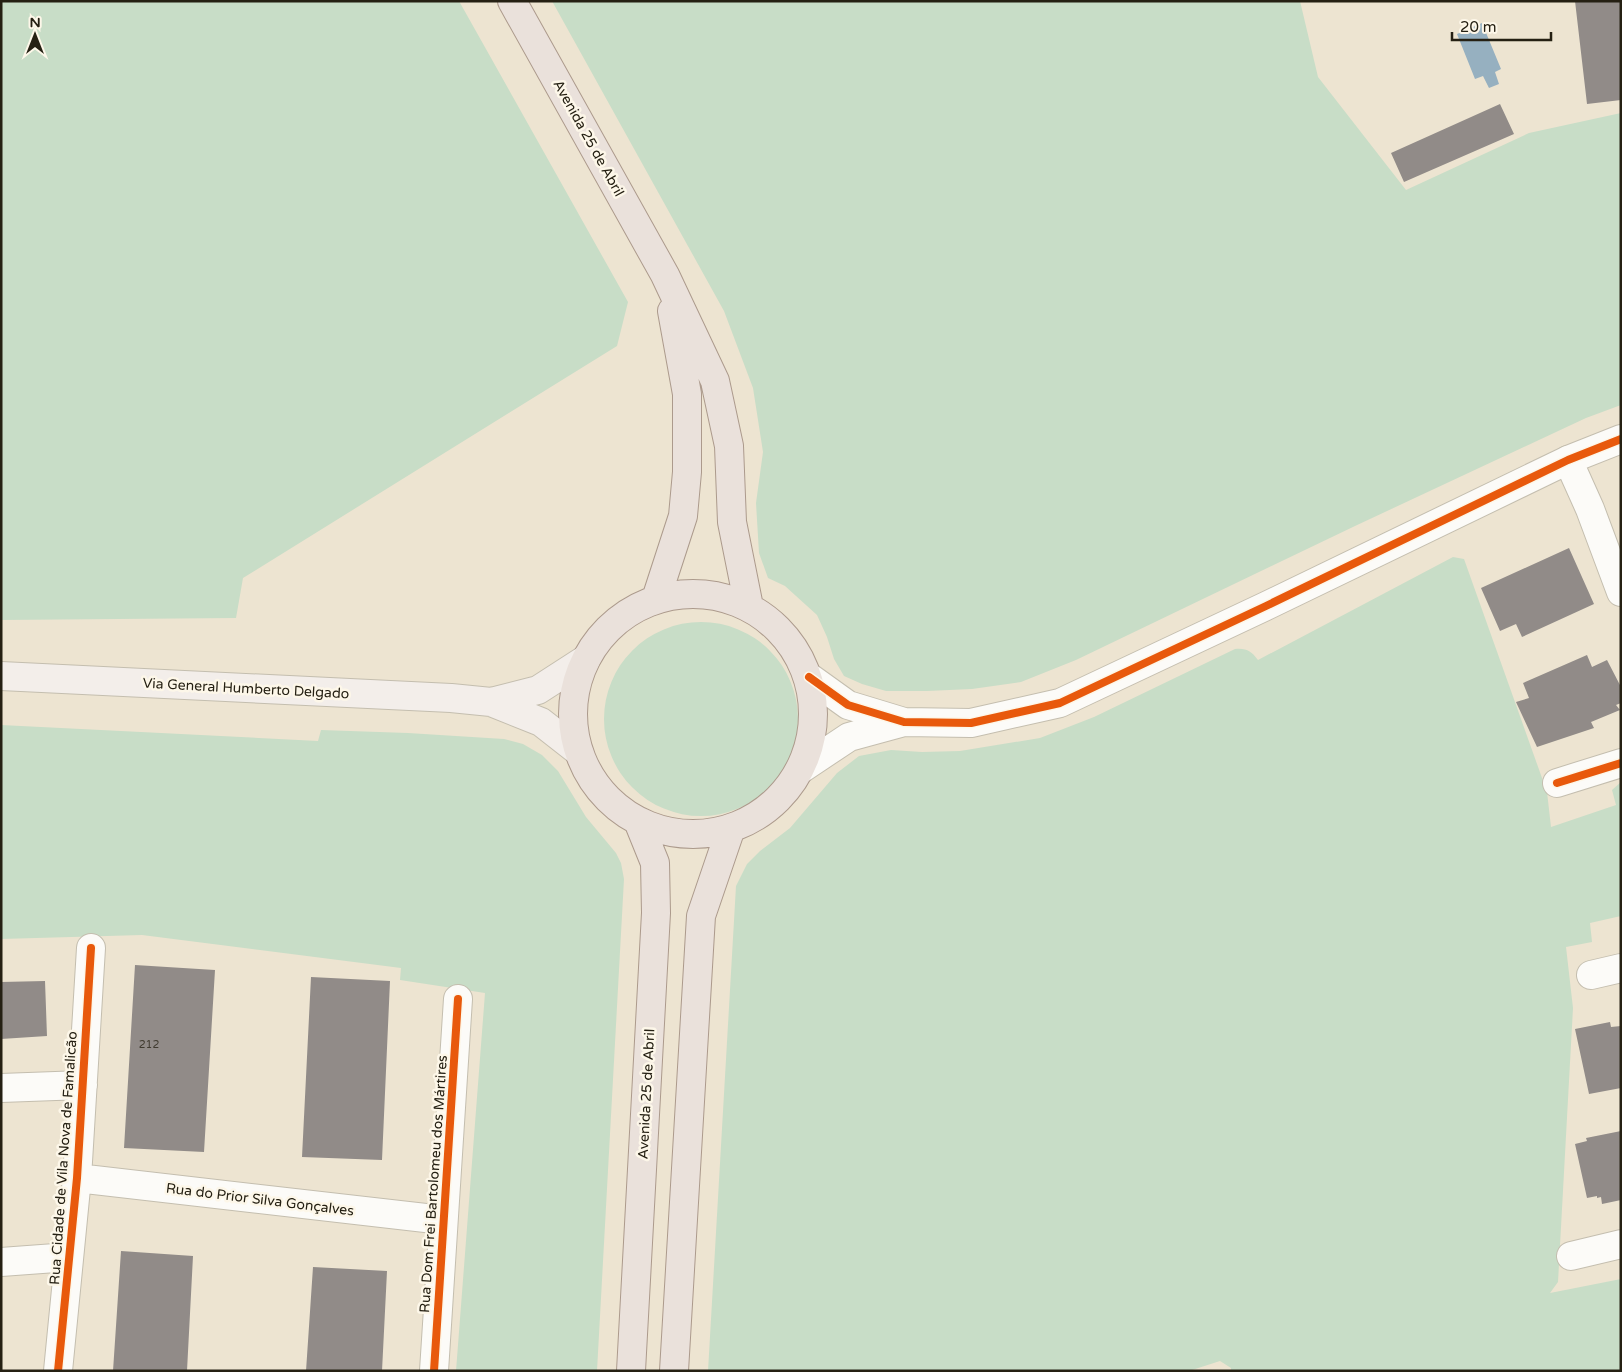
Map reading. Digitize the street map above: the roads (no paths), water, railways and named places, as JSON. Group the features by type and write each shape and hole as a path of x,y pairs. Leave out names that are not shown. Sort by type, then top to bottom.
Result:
{"main road":[{"name":"Avenida 25 de Abril","path":"512,1 665,275 715,381 729,446 732,522 749,607"},
{"name":"Avenida 25 de Abril","path":"656,599 683,516 687,472 687,394 665,275"},
{"path":"688,594 719,596 749,607 775,624 795,649 809,677 814,708 812,739 801,769 783,795 759,815 731,828 700,834 668,832 638,821 612,803 592,779 578,751 572,720 575,688 586,659 604,633 628,612 656,599 688,594"},
{"name":"Via General Humberto Delgado","path":"491,702 538,690 586,659"},
{"name":"Via General Humberto Delgado","path":"1,676 451,698 491,702 541,722 578,751"},
{"name":"Avenida 25 de Abril","path":"631,1371 656,913 655,863 638,821"},
{"path":"674,1371 701,916 731,828"}],"street":[{"path":"809,677 848,705 904,722 971,723 1060,703 1568,460 1621,439"},
{"path":"1568,460 1590,509 1621,592"},
{"path":"801,769 849,738 904,722"},
{"path":"1557,783 1621,763"},
{"name":"Rua Cidade de Vila Nova de Famalicão","path":"58,1371 77,1178 90,948"},
{"path":"1591,974 1621,968"},
{"name":"Rua Dom Frei Bartolomeu dos Mártires","path":"434,1371 458,999"},
{"path":"1,1088 83,1085"},
{"name":"Rua do Prior Silva Gonçalves","path":"77,1178 443,1220"},
{"path":"1571,1256 1621,1244"},
{"path":"1,1262 69,1257"}],"water":[{"path":"1482,23 1501,69 1495,72 1499,84 1489,88 1483,76 1475,79 1457,34"}]}
